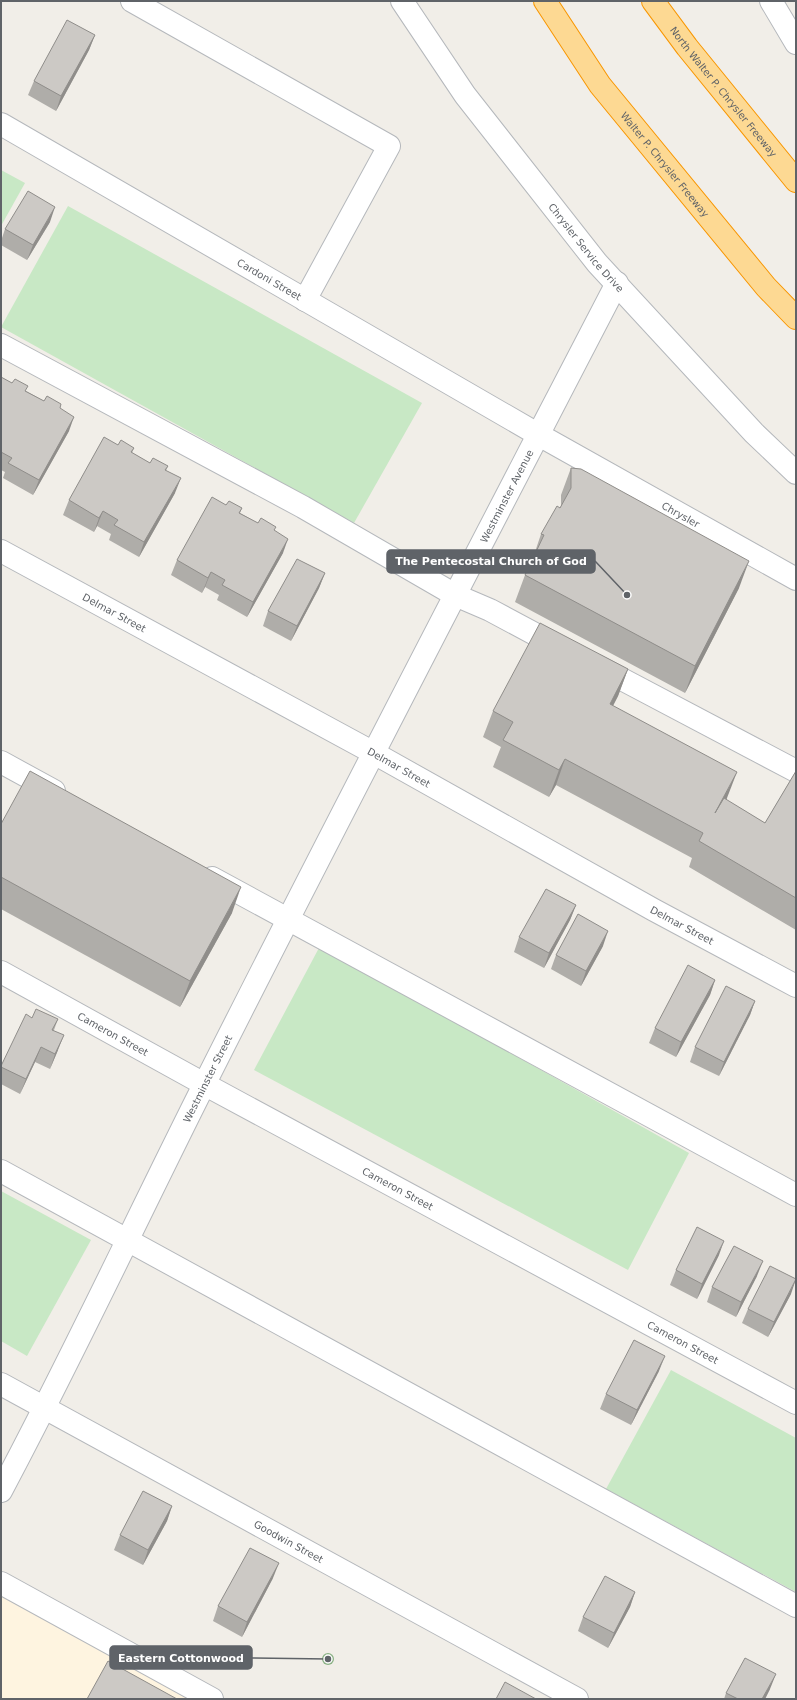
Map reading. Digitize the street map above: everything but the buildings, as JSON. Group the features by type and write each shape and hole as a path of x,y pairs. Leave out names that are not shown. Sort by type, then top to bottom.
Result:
{"highway":[{"name":"Walter P. Chrysler Freeway","path":"545,1 600,85 766,287 796,318"},
{"name":"North Walter P. Chrysler Freeway","path":"653,1 687,47 796,182"}],"street":[{"path":"132,1 389,146 305,300"},
{"name":"Chrysler Service Drive","path":"402,1 464,95 597,262 754,433 796,473"},
{"path":"771,1 796,43"},
{"name":"Cardoni Street","path":"1,124 539,435 567,449"},
{"name":"Westminster Avenue","path":"372,752 456,595 617,283"},
{"path":"1,345 303,507 456,595 490,610 796,771"},
{"name":"Chrysler","path":"567,449 796,579"},
{"name":"Delmar Street","path":"1,551 372,752 654,910 796,986"},
{"name":"Westminster Street","path":"45,1408 204,1084 372,752"},
{"path":"1,762 71,800"},
{"path":"197,870 796,1195"},
{"name":"Cameron Street","path":"1,972 204,1084 796,1403"},
{"path":"1,1171 796,1606"},
{"name":"Goodwin Street","path":"1,1384 577,1699"},
{"path":"1,1491 45,1408"},
{"path":"1,1583 212,1699"}],"shaded area":[{"path":"1,1594 196,1699 1,1699"}],"green space":[{"path":"1,170 25,183 1,226"},
{"path":"68,206 422,403 354,523 1,327"},
{"path":"320,946 689,1153 628,1270 254,1070"},
{"path":"1,1191 91,1240 27,1356 1,1341"},
{"path":"671,1370 796,1438 796,1592 606,1489"}],"place":[{"name":"The Pentecostal Church of God","path":"627,595"},
{"name":"Eastern Cottonwood","path":"328,1659"}]}
